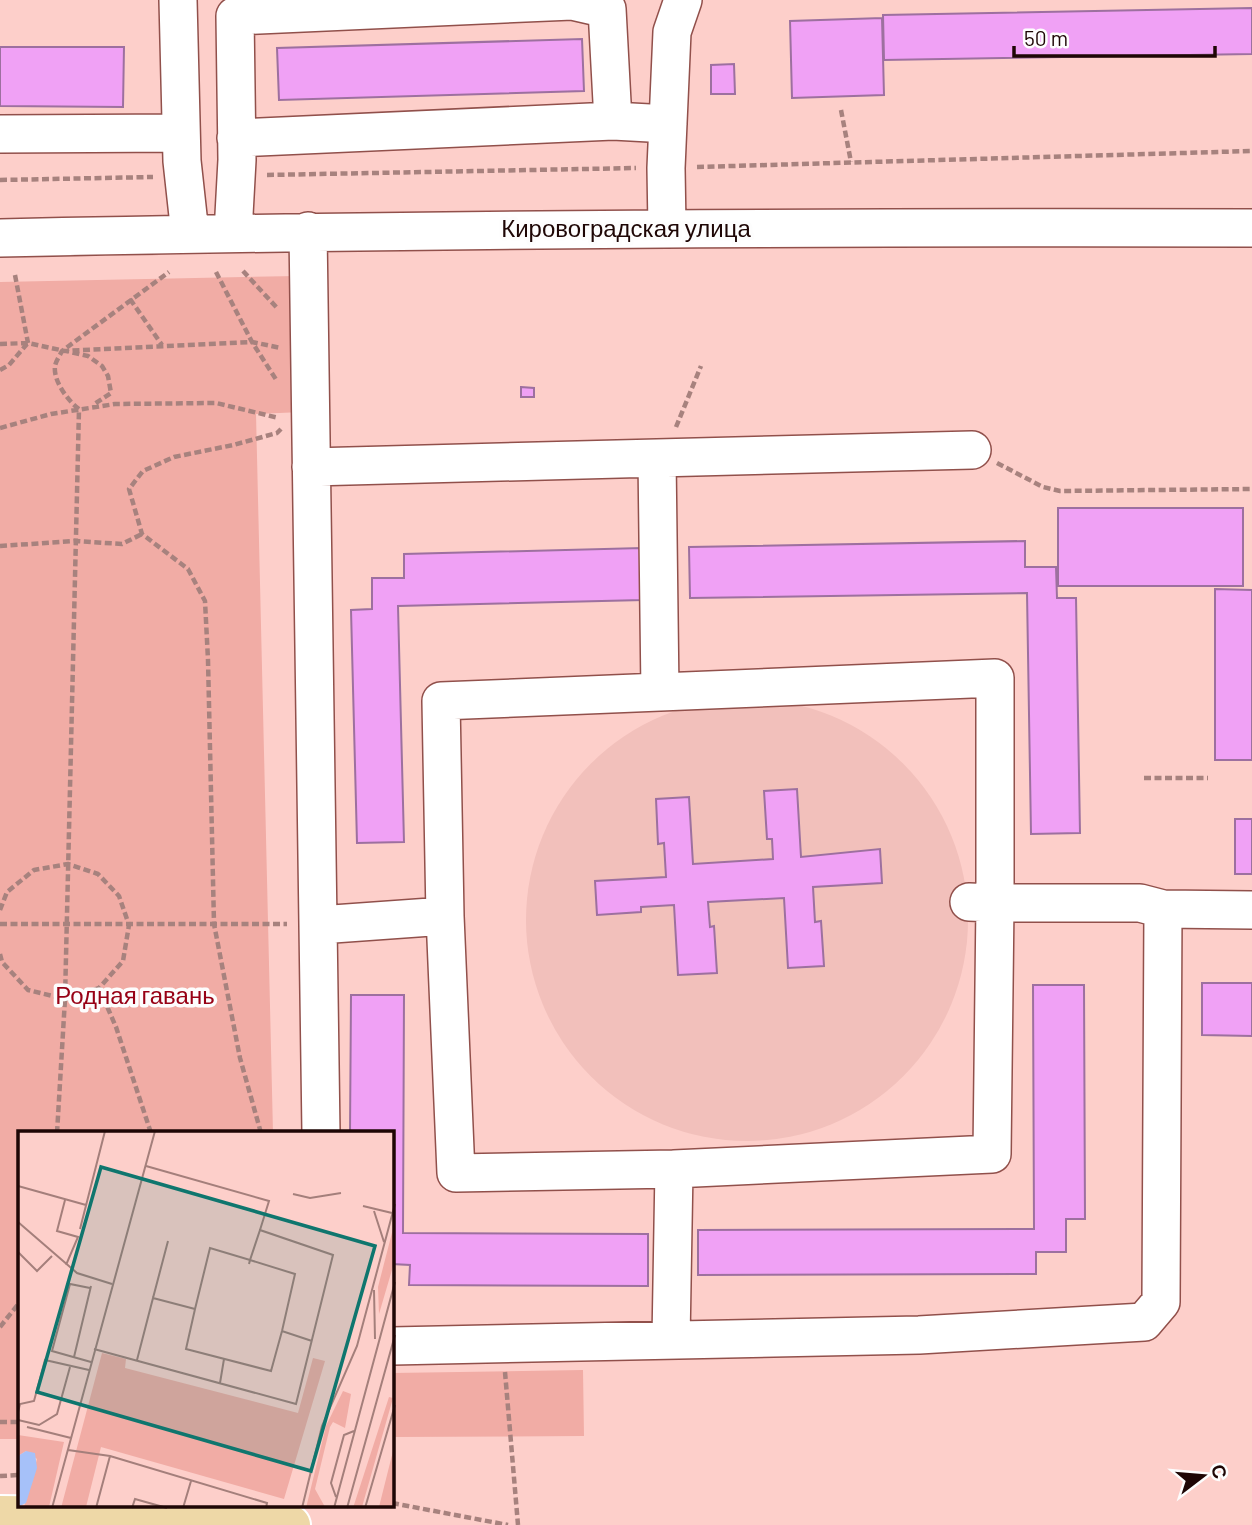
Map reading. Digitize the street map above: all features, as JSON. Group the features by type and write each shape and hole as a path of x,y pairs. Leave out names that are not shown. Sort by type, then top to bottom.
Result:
{"main road":[{"path":"0,1515 248,1518 291,1525"}],"street":[{"path":"178,0 183,177 190,234"},
{"path":"667,228 666,168 672,32 683,0"},
{"path":"233,233 236,176 235,16 572,1 607,9 613,121"},
{"path":"236,138 613,121 668,124"},
{"path":"0,134 181,133"},
{"name":"Кировоградская улица","path":"0,238 308,231 667,228 1252,228"},
{"path":"308,231 309,352 303,435 309,925 321,1131"},
{"path":"303,435 972,450"},
{"path":"660,692 666,443"},
{"path":"995,678 982,903 992,1154 780,1152 674,1169 456,1173 445,916 441,701 660,692 995,678"},
{"path":"982,903 1140,904 1163,909 1252,910"},
{"path":"394,1346 919,1335 1144,1322 1161,1302 1163,909"},
{"path":"309,925 445,916"},
{"path":"671,1340 674,1169"}],"path":[{"path":"841,110 850,162"},
{"path":"236,176 666,168 1252,151"},
{"path":"0,180 183,177"},
{"path":"79,409 71,403 55,377 55,364 62,351 169,272"},
{"path":"216,272 252,342 280,386"},
{"path":"15,275 28,343"},
{"path":"130,299 162,345"},
{"path":"62,351 252,342 309,352"},
{"path":"0,370 9,365 28,343"},
{"path":"0,344 28,343 88,356 102,366 108,376 111,393 95,404 79,409"},
{"path":"666,443 701,366"},
{"path":"0,428 51,414 115,404 216,403 303,435"},
{"path":"57,1131 65,999 79,409"},
{"path":"260,1131 240,1058 214,924 205,601 188,569 142,534 129,489 143,471 174,457 277,433 303,435"},
{"path":"972,450 1042,487 1060,491 1252,489"},
{"path":"0,546 75,541 122,544 142,534"},
{"path":"1144,778 1208,778"},
{"path":"0,910 7,892 34,870 68,864 98,874 119,896 129,925 122,961 99,988 65,999 28,990 2,962 0,954"},
{"path":"0,925 309,925"},
{"path":"99,988 116,1027 150,1131"},
{"path":"0,1327 18,1304"},
{"path":"503,1343 518,1525"},
{"path":"0,1422 18,1422"},
{"path":"0,1476 18,1475"},
{"path":"394,1503 508,1525"}],"shaded area":[{"path":"747,699 790,703 832,716 870,736 903,764 931,797 951,835 964,877 968,920 964,963 951,1005 931,1043 903,1076 870,1104 832,1124 790,1137 747,1141 704,1137 662,1124 624,1104 591,1076 563,1043 543,1005 530,963 526,920 530,877 543,835 563,797 591,764 624,736 662,716 704,703"}],"green space":[{"name":"Родная гавань","path":"297,276 302,412 256,414 273,1131 18,1131 18,1439 0,1439 0,282"},
{"path":"583,1370 584,1436 394,1437 394,1373"}],"building":[{"path":"1252,8 1252,54 884,60 883,15"},
{"path":"882,18 884,95 792,98 790,21"},
{"path":"582,39 584,91 279,100 277,48"},
{"path":"0,47 124,47 123,107 0,106"},
{"path":"734,64 735,94 711,94 711,65"},
{"path":"521,387 534,388 534,397 521,397"},
{"path":"1058,508 1243,508 1243,586 1058,586"},
{"path":"1025,541 1025,567 1056,567 1057,598 1076,598 1080,833 1031,834 1027,593 690,598 689,547"},
{"path":"642,548 643,600 398,606 404,842 357,843 351,610 372,609 372,578 404,578 404,554"},
{"path":"1215,589 1252,590 1252,760 1215,760"},
{"path":"797,789 801,857 880,849 882,883 813,887 815,922 821,921 824,966 788,968 784,898 708,902 710,927 714,926 717,973 678,975 674,905 641,907 641,912 597,915 595,881 666,877 664,843 658,844 656,799 689,797 693,864 773,859 772,839 767,839 764,791"},
{"path":"1235,819 1252,819 1252,874 1235,874"},
{"path":"1202,983 1252,983 1252,1036 1202,1035"},
{"path":"1033,985 1084,985 1085,1219 1066,1219 1066,1252 1036,1252 1036,1274 698,1275 698,1230 1034,1229"},
{"path":"351,995 404,995 403,1233 648,1234 648,1286 409,1285 410,1265 394,1264 394,1131 350,1131"}]}
